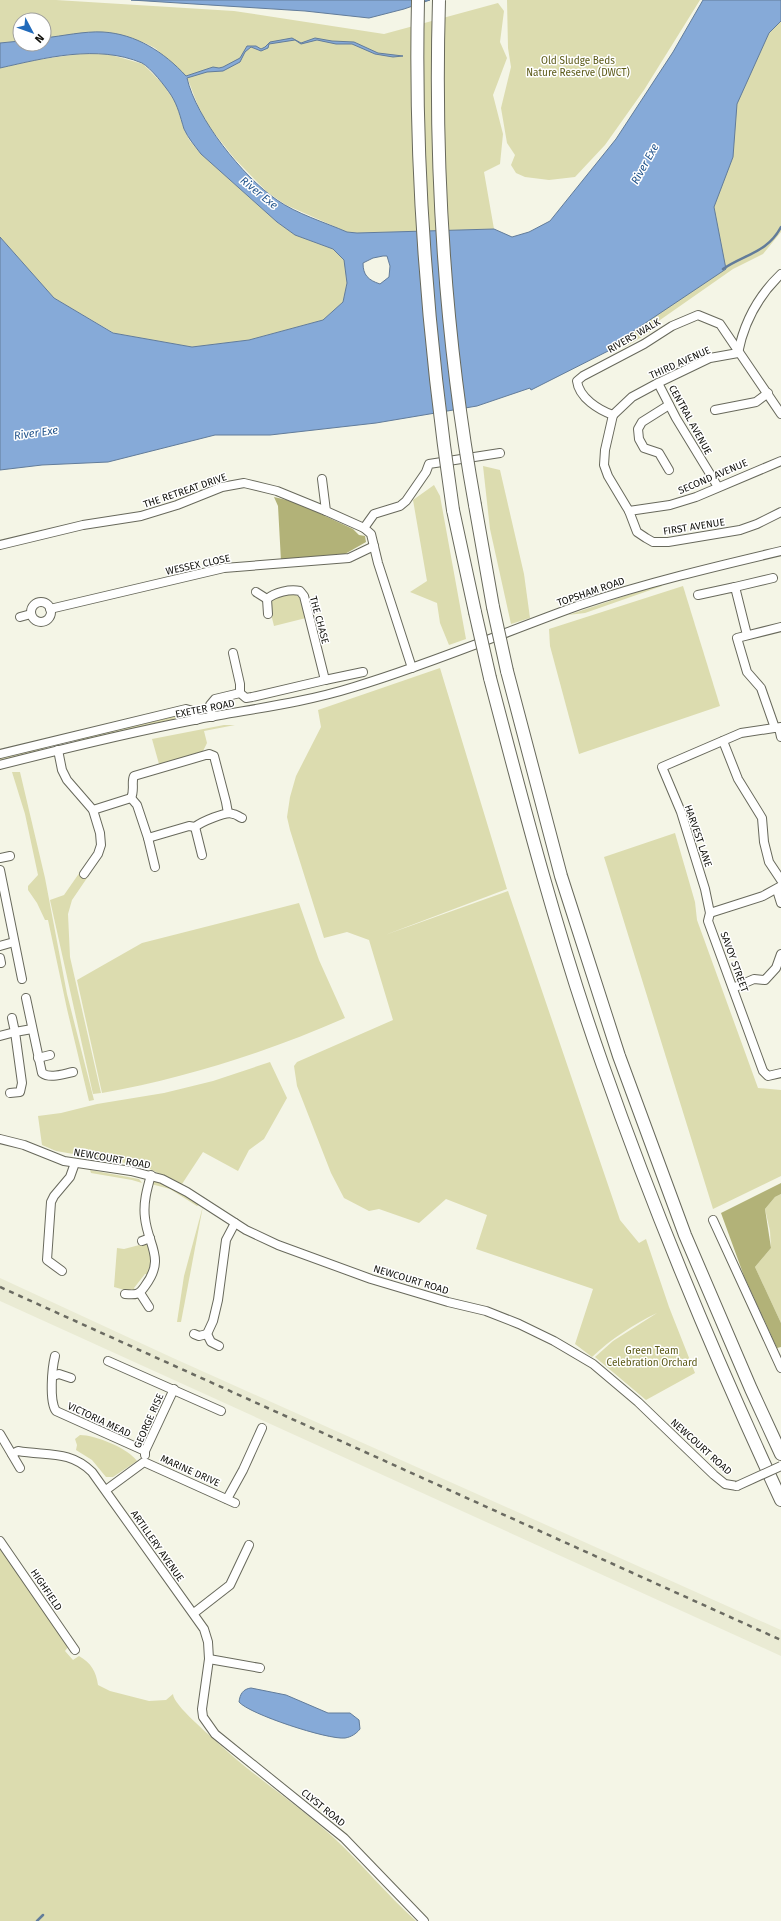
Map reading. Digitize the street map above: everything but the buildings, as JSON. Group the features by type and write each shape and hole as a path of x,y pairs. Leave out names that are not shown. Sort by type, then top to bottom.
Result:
{"highway":[{"path":"418,0 417,60 424,267 444,446 453,510 490,678 543,879 602,1064 668,1244 733,1397 781,1500"},
{"path":"439,0 439,176 453,351 466,453 493,607 507,671 561,876 619,1056 685,1235 751,1389 781,1454"}],"street":[{"path":"781,274 766,291 747,320 741,336 738,353 768,393 781,414"},
{"name":"RIVERS WALK","path":"613,415 600,410 592,404 578,386 577,381 583,376 644,344 672,326 698,315 720,324 738,353"},
{"name":"THIRD AVENUE","path":"613,415 632,397 658,383 710,358 738,353"},
{"name":"CENTRAL AVENUE","path":"658,383 669,405 718,487"},
{"path":"715,410 756,402 768,393"},
{"path":"669,405 642,422 638,429 639,439 644,448 659,453 669,470"},
{"name":"FIRST AVENUE","path":"613,415 605,450 604,465 608,476 629,511 637,532 653,542 668,542 740,530 757,524 781,512"},
{"path":"412,668 378,563 371,534 364,528 374,514 400,506 406,502 426,472 429,464 500,453"},
{"name":"SECOND AVENUE","path":"629,511 670,505 781,461"},
{"path":"322,479 326,512"},
{"name":"THE RETREAT DRIVE","path":"0,545 83,526 141,516 177,505 222,488 244,483 277,491 364,528"},
{"name":"WESSEX CLOSE","path":"31,614 33,606 38,602 47,604 50,609 224,568 349,558 374,546"},
{"name":"TOPSHAM ROAD","path":"412,668 510,631 628,590 716,566 781,553"},
{"path":"698,596 773,578"},
{"path":"735,587 747,635"},
{"name":"THE CHASE","path":"267,599 273,594 295,590 300,591 304,596 325,680"},
{"path":"256,592 267,599 268,614"},
{"path":"20,616 31,614 35,620 45,620 50,616 50,609"},
{"path":"781,627 737,638 747,672 762,688 781,737"},
{"path":"232,653 240,684 240,693"},
{"name":"EXETER ROAD","path":"0,765 58,750 212,716 305,701 412,668"},
{"path":"240,693 246,698 252,697 363,672"},
{"path":"212,716 210,705 213,700 240,693"},
{"path":"0,754 186,709 193,711 196,720"},
{"path":"778,728 741,733 723,741 738,779 762,818 764,842 769,862 781,880"},
{"name":"HARVEST LANE","path":"710,913 705,889 681,812 662,767 723,741"},
{"path":"58,750 62,770 67,780 93,810 100,833 101,845 98,854 84,874"},
{"path":"93,810 131,798 134,792 132,779 134,776 210,754 214,756 228,814"},
{"path":"131,798 137,805 148,838 155,867"},
{"path":"148,838 189,826 195,827 201,822 228,814 233,813 242,818"},
{"path":"195,827 202,855"},
{"path":"0,858 10,856"},
{"path":"0,870 22,979"},
{"path":"710,913 763,896 779,888 781,903"},
{"name":"SAVOY STREET","path":"710,913 708,921 765,1074 768,1076 781,1073"},
{"path":"0,946 14,942"},
{"path":"733,988 754,979 765,980 776,968 781,954"},
{"path":"26,998 40,1069 46,1076 73,1072"},
{"path":"10,1093 20,1092 22,1083 12,1018"},
{"path":"0,1036 32,1028"},
{"path":"38,1058 50,1055"},
{"name":"NEWCOURT ROAD","path":"0,1139 24,1145 58,1159 75,1163 107,1166 151,1175 175,1184 235,1223 273,1242 305,1255 401,1288 486,1311 554,1341 593,1364 638,1402 725,1484 737,1486 781,1466"},
{"path":"62,1271 47,1260 51,1202 54,1196 70,1177 75,1163"},
{"path":"125,1294 140,1294 150,1279 156,1266 154,1250 145,1219 144,1205 151,1175"},
{"path":"713,1220 781,1368"},
{"path":"194,1334 199,1336 206,1334 213,1321 218,1300 226,1240 235,1223"},
{"path":"142,1241 150,1238"},
{"path":"140,1294 149,1307"},
{"path":"206,1334 211,1342 219,1346"},
{"name":"VICTORIA MEAD","path":"55,1356 52,1366 52,1406 56,1411 145,1451"},
{"name":"GEORGE RISE","path":"108,1360 221,1411"},
{"path":"53,1376 59,1374 71,1378"},
{"name":"GEORGE RISE","path":"144,1462 145,1451 174,1389"},
{"name":"MARINE DRIVE","path":"227,1499 243,1470 262,1428"},
{"path":"0,1434 20,1468"},
{"name":"ARTILLERY AVENUE","path":"12,1454 18,1451 74,1458 81,1461 106,1490 204,1629 208,1642 209,1660 202,1709 203,1717"},
{"name":"MARINE DRIVE","path":"106,1490 144,1462 235,1503"},
{"name":"HIGHFIELD","path":"0,1541 75,1650"},
{"path":"194,1614 230,1586 249,1545"},
{"path":"209,1660 260,1668"},
{"name":"CLYST ROAD","path":"203,1717 219,1738 344,1838 424,1921"}],"shaded area":[{"path":"0,1278 173,1358 781,1630 781,1656 0,1301"}],"green space":[{"path":"0,0 56,0 234,11 384,34 498,3 504,11 500,42 507,58 493,95 503,134 500,164 484,172 494,229 357,233 347,232 286,205 267,192 234,158 207,124 198,106 187,77 155,48 145,43 103,32 52,37 52,12 12,12 12,42 0,43"},
{"name":"Old Sludge Beds Nature Reserve (DWCT)","path":"507,0 700,0 644,90 605,145 575,177 549,180 525,177 516,173 511,165 515,155 507,143 501,108 511,67 508,48"},
{"path":"781,14 781,232 763,254 733,269 650,327 650,332 625,347 614,344 638,328 722,86"},
{"path":"78,54 108,54 143,64 163,84 177,105 184,130 190,141 201,154 277,222 295,235 333,249 345,260 347,283 343,302 323,320 249,340 192,347 114,333 54,298 0,237 0,68 36,60"},
{"path":"483,466 500,470 524,574 530,618 511,624 490,529"},
{"path":"434,485 440,496 466,639 449,645 440,623 437,603 410,592 427,581 413,500"},
{"path":"274,497 295,502 353,529 359,535 365,536 366,542 345,554 281,561 278,506"},
{"path":"661,584 662,586 585,613 568,615"},
{"path":"683,586 720,706 579,754 550,646 549,629"},
{"path":"292,593 301,598 306,618 274,626 269,606 275,597"},
{"name":"Green Team Celebration Orchard","path":"440,668 507,889 385,935 508,891 620,1220 639,1243 646,1239 669,1307 695,1373 646,1400 595,1357 613,1341 657,1313 623,1332 592,1357 575,1344 593,1289 476,1249 487,1215 446,1199 419,1223 379,1209 369,1211 344,1198 331,1173 297,1086 294,1066 297,1062 393,1020 369,940 347,932 324,938 290,830 287,817 290,797 296,776 321,727 318,710"},
{"path":"187,712 189,715 186,718 77,742 75,739"},
{"path":"224,725 235,725 204,731 207,743 202,753 159,764 152,739"},
{"path":"49,745 43,751 0,762 0,757"},
{"path":"12,772 20,772 45,878 67,994 94,1100 89,1101 48,920 45,920 37,903 28,890 28,886 38,875 25,814"},
{"path":"675,833 695,902 697,920 758,1088 781,1090 781,1176 713,1209 604,857"},
{"path":"80,872 87,878 72,900 68,914 70,957 101,1093 93,1094 50,900 64,895"},
{"path":"299,903 319,960 345,1018 286,1042 226,1063 164,1080 102,1093 77,980 142,943"},
{"path":"270,1062 287,1098 264,1139 249,1150 238,1171 203,1152 182,1184 143,1166 56,1151 42,1145 38,1116 61,1113 97,1104 164,1093 213,1081"},
{"path":"90,1170 139,1179 142,1183 91,1173"},
{"path":"156,1181 176,1189 200,1204 197,1206 170,1189 151,1184"},
{"path":"781,1183 781,1194 775,1197 765,1209 771,1248 755,1267 781,1323 781,1347 777,1348 744,1276 721,1213"},
{"path":"781,1194 781,1323 755,1267 771,1248 770,1231 765,1209 775,1197"},
{"path":"203,1206 181,1322 177,1322 184,1276"},
{"path":"147,1243 151,1250 152,1258 148,1274 145,1274 134,1288 135,1290 128,1291 114,1287 117,1248 124,1249"},
{"path":"80,1435 94,1437 111,1443 126,1451 137,1461 113,1477 106,1477 92,1460 76,1450 77,1445 75,1439"},
{"path":"0,1546 68,1647 65,1651 73,1660 79,1656 90,1665 96,1676 98,1685 110,1691 149,1701 166,1700 173,1694 185,1713 201,1728 234,1757 333,1837 416,1921 0,1921"}],"water":[{"path":"131,0 430,0 404,9 369,18 305,11"},
{"name":"River Exe","path":"703,0 781,0 781,21 769,33 737,104 733,157 714,207 726,269 614,344 616,347 531,390 530,388 477,406 376,423 270,435 215,435 108,462 42,465 0,470 0,237 54,298 113,333 192,347 249,340 323,320 343,302 347,283 344,260 333,249 295,235 277,222 201,154 184,129 177,107 171,95 146,65 125,57 107,54 89,54 53,57 0,68 0,43 12,42 12,52 52,52 52,37 88,32 115,33 138,40 159,52 186,76 213,67 223,67 240,58 247,46 256,46 261,49 270,42 292,38 301,43 315,38 332,41 354,42 378,53 403,56 393,57 375,54 352,44 336,44 317,40 301,44 295,40 269,44 268,48 261,51 251,47 245,52 240,62 223,71 207,72 187,78 192,94 210,128 236,162 250,177 277,200 293,210 347,232 357,233 494,229 512,237 529,232 550,221 616,139 673,52","holes":["387,256 390,266 389,277 380,284 369,279 365,274 363,263 373,258"]},
{"path":"251,1688 286,1695 328,1713 350,1713 359,1720 360,1729 349,1737 336,1738 307,1731 272,1719 257,1713 239,1702 242,1692"}],"waterway":[{"path":"723,269 762,248 775,236 781,227"},
{"path":"37,1921 43,1915"}],"railway":[{"path":"0,1287 781,1640"}]}
